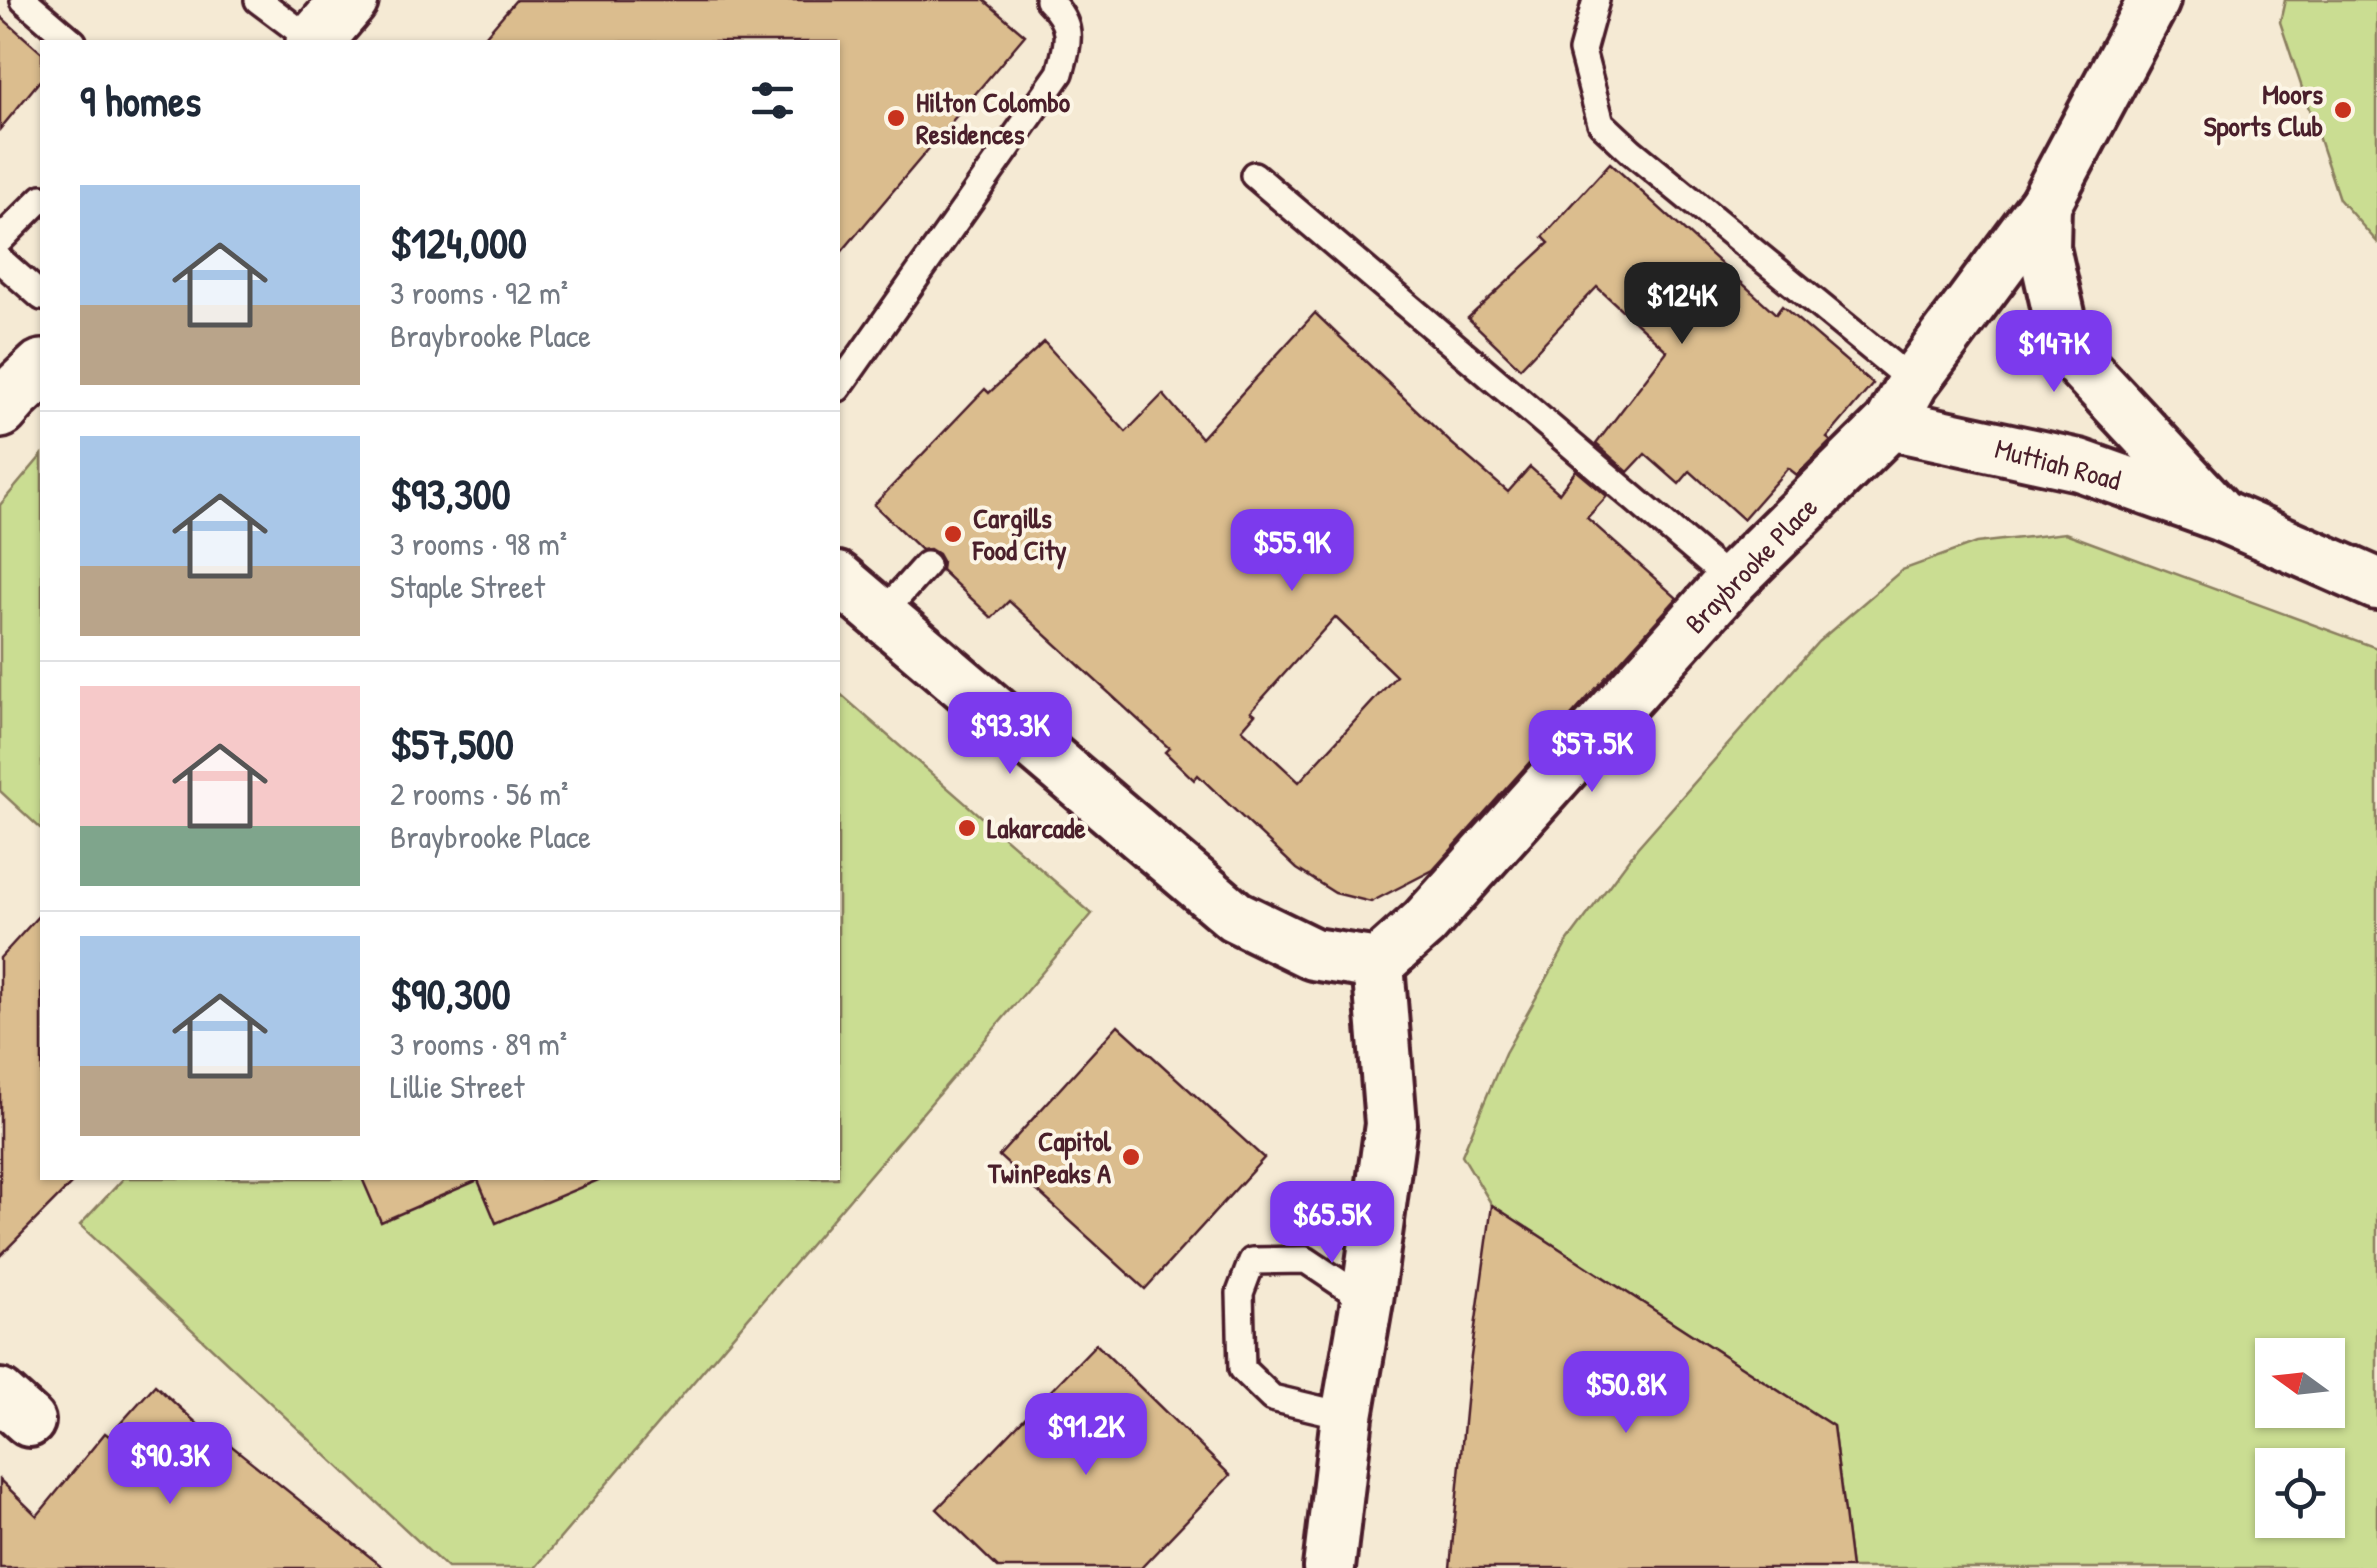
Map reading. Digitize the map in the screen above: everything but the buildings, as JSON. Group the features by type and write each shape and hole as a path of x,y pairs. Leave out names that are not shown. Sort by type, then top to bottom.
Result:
{"main road":[{"path":"316,40 350,0"},
{"path":"0,410 40,370"}],"street":[{"name":"Braybrooke Place","path":"1378,964 1424,923 1730,582 1901,403 2044,204 2154,0"},
{"name":"Muttiah Road","path":"2044,204 2044,248 2067,350 2222,516"},
{"name":"Muttiah Road","path":"1901,403 2222,516 2377,584"},
{"path":"840,580 1235,916 1313,954 1378,964 1392,1124 1347,1416 1330,1568"}],"lane":[{"path":"24,0 72,40"},
{"path":"258,0 311,40"},
{"path":"840,385 1060,73 1068,43 1063,15 1048,0"},
{"path":"1596,0 1582,51 1602,123 1901,403"},
{"path":"1254,175 1730,582"},
{"path":"0,240 40,200"},
{"path":"0,260 40,295"},
{"path":"882,615 926,565"},
{"path":"1347,1416 1272,1398 1242,1369 1240,1294 1252,1261 1306,1260 1367,1301"}],"green space":[{"name":"Moors Sports Club","path":"2285,0 2377,0 2377,242 2339,199 2280,22"},
{"path":"40,457 40,828 0,791 0,505"},
{"path":"2065,533 2377,648 2377,1568 1851,1568 1833,1426 1492,1205 1462,1155 1505,1053 1568,941 1637,848 1818,642 1902,570 1976,543"},
{"path":"840,694 1092,914 535,1568 447,1568 80,1225 122,1180 840,1180"}],"place":[{"name":"Moors Sports Club","path":"2343,110"},
{"name":"Hilton Colombo Residences","path":"896,118"},
{"name":"Cargills Food City","path":"953,534"},
{"name":"Lakarcade","path":"967,828"},
{"name":"Capitol TwinPeaks A","path":"1131,1157"}]}
